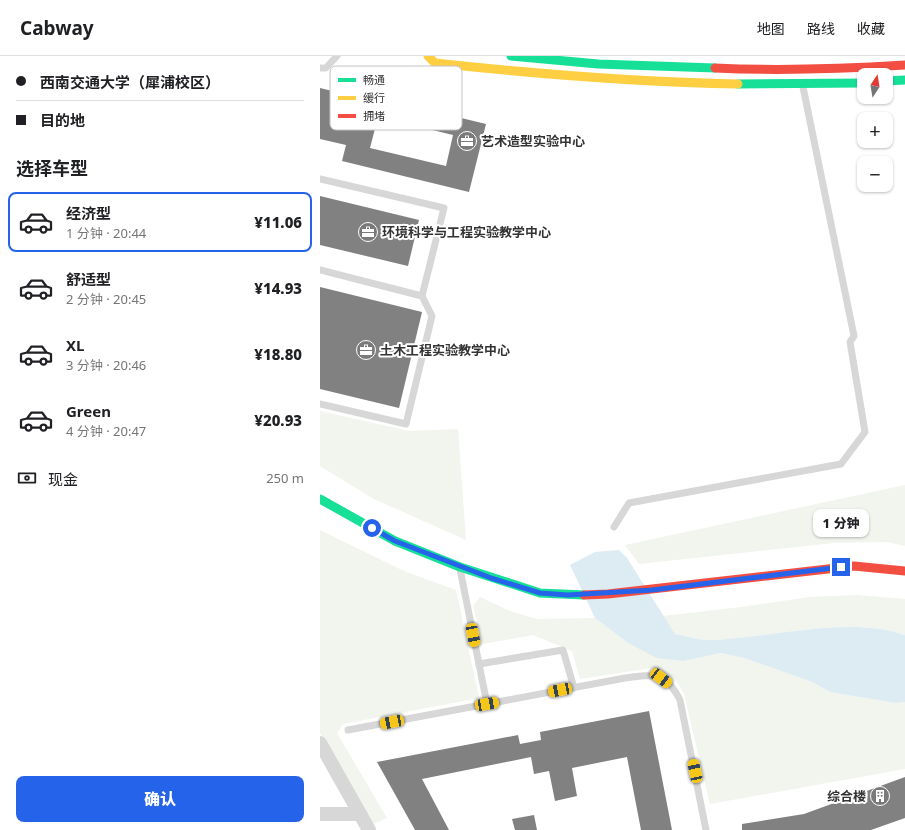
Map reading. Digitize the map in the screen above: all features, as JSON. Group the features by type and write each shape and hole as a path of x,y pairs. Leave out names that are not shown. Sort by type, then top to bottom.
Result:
{"street":[{"path":"511,56 598,64 764,70 843,69 905,65"},
{"path":"432,59 496,70 631,80 747,85 857,83"},
{"path":"893,81 905,80"},
{"path":"320,499 395,541 460,567 520,588 540,593 568,595 652,590 787,572 854,566 905,571"},
{"path":"322,750 369,830"},
{"path":"320,814 360,814"}],"lane":[{"path":"320,68 326,68 337,56"},
{"path":"614,527 629,503 841,464 865,432 850,342 854,336 803,84"},
{"path":"320,179 444,208 422,296 432,316 406,424 320,404"},
{"path":"320,270 422,296"},
{"path":"460,567 487,704"},
{"path":"479,664 563,650 574,688"},
{"path":"348,730 648,675 661,678 673,686 680,700 706,830"}],"shaded area":[{"path":"320,411 409,431 458,429 466,540 374,499 320,466"},
{"path":"905,485 905,546 887,542 834,543 639,564 625,545"},
{"path":"320,530 404,571 456,590 479,698 343,724 337,733 387,818 371,825 320,733"},
{"path":"619,550 627,558 675,634 708,640 731,639 808,630 859,627 883,629 905,635 905,702 896,703 830,692 812,682 744,658 720,653 684,661 657,658 628,643 595,618 570,565 595,552"},
{"path":"858,595 905,599 905,635 883,629 859,627 808,630 732,639 704,640 675,634 663,616 809,597"},
{"path":"480,597 510,611 537,619 595,618 628,643 684,661 719,653 744,658 812,682 830,692 896,703 905,702 905,769 710,804 684,694 674,677 652,668 580,679 572,651 533,635 483,644 473,606"}],"building":[{"name":"艺术造型实验中心","path":"320,88 330,90 330,130 375,130 370,148 446,166 453,135 432,130 462,130 462,118 486,124 469,192 342,161 346,145 320,139"},
{"name":"环境科学与工程实验教学中心","path":"320,196 419,220 408,266 320,245"},
{"name":"土木工程实验教学中心","path":"320,287 422,312 399,408 320,389"},
{"path":"649,711 672,830 641,830 627,757 572,768 577,796 555,801 549,771 534,774 531,757 422,779 449,830 415,830 377,762 518,735 520,744 541,740 540,732"},
{"name":"综合楼","path":"905,777 905,818 871,830 742,830 742,824 804,814"},
{"path":"534,815 537,830 515,830 512,819"}],"traffic: fast":[{"path":"511,56 598,64 715,68"},
{"path":"893,81 905,80"},
{"path":"738,84 857,83"},
{"path":"320,499 395,541 460,567 540,593 584,595"}],"traffic: slow":[{"path":"428,56 435,63 511,71 586,77 738,84"}],"traffic: jam":[{"path":"715,68 810,69 905,65"},
{"path":"584,595 608,594 854,566 905,571"}],"place":[{"name":"艺术造型实验中心","path":"467,141"},
{"name":"环境科学与工程实验教学中心","path":"368,232"},
{"name":"土木工程实验教学中心","path":"366,350"},
{"name":"综合楼","path":"880,796"}],"route":[{"path":"372,528 395,541 460,567 514,586 540,593 568,595 608,594 652,590 787,572 841,567"}]}
